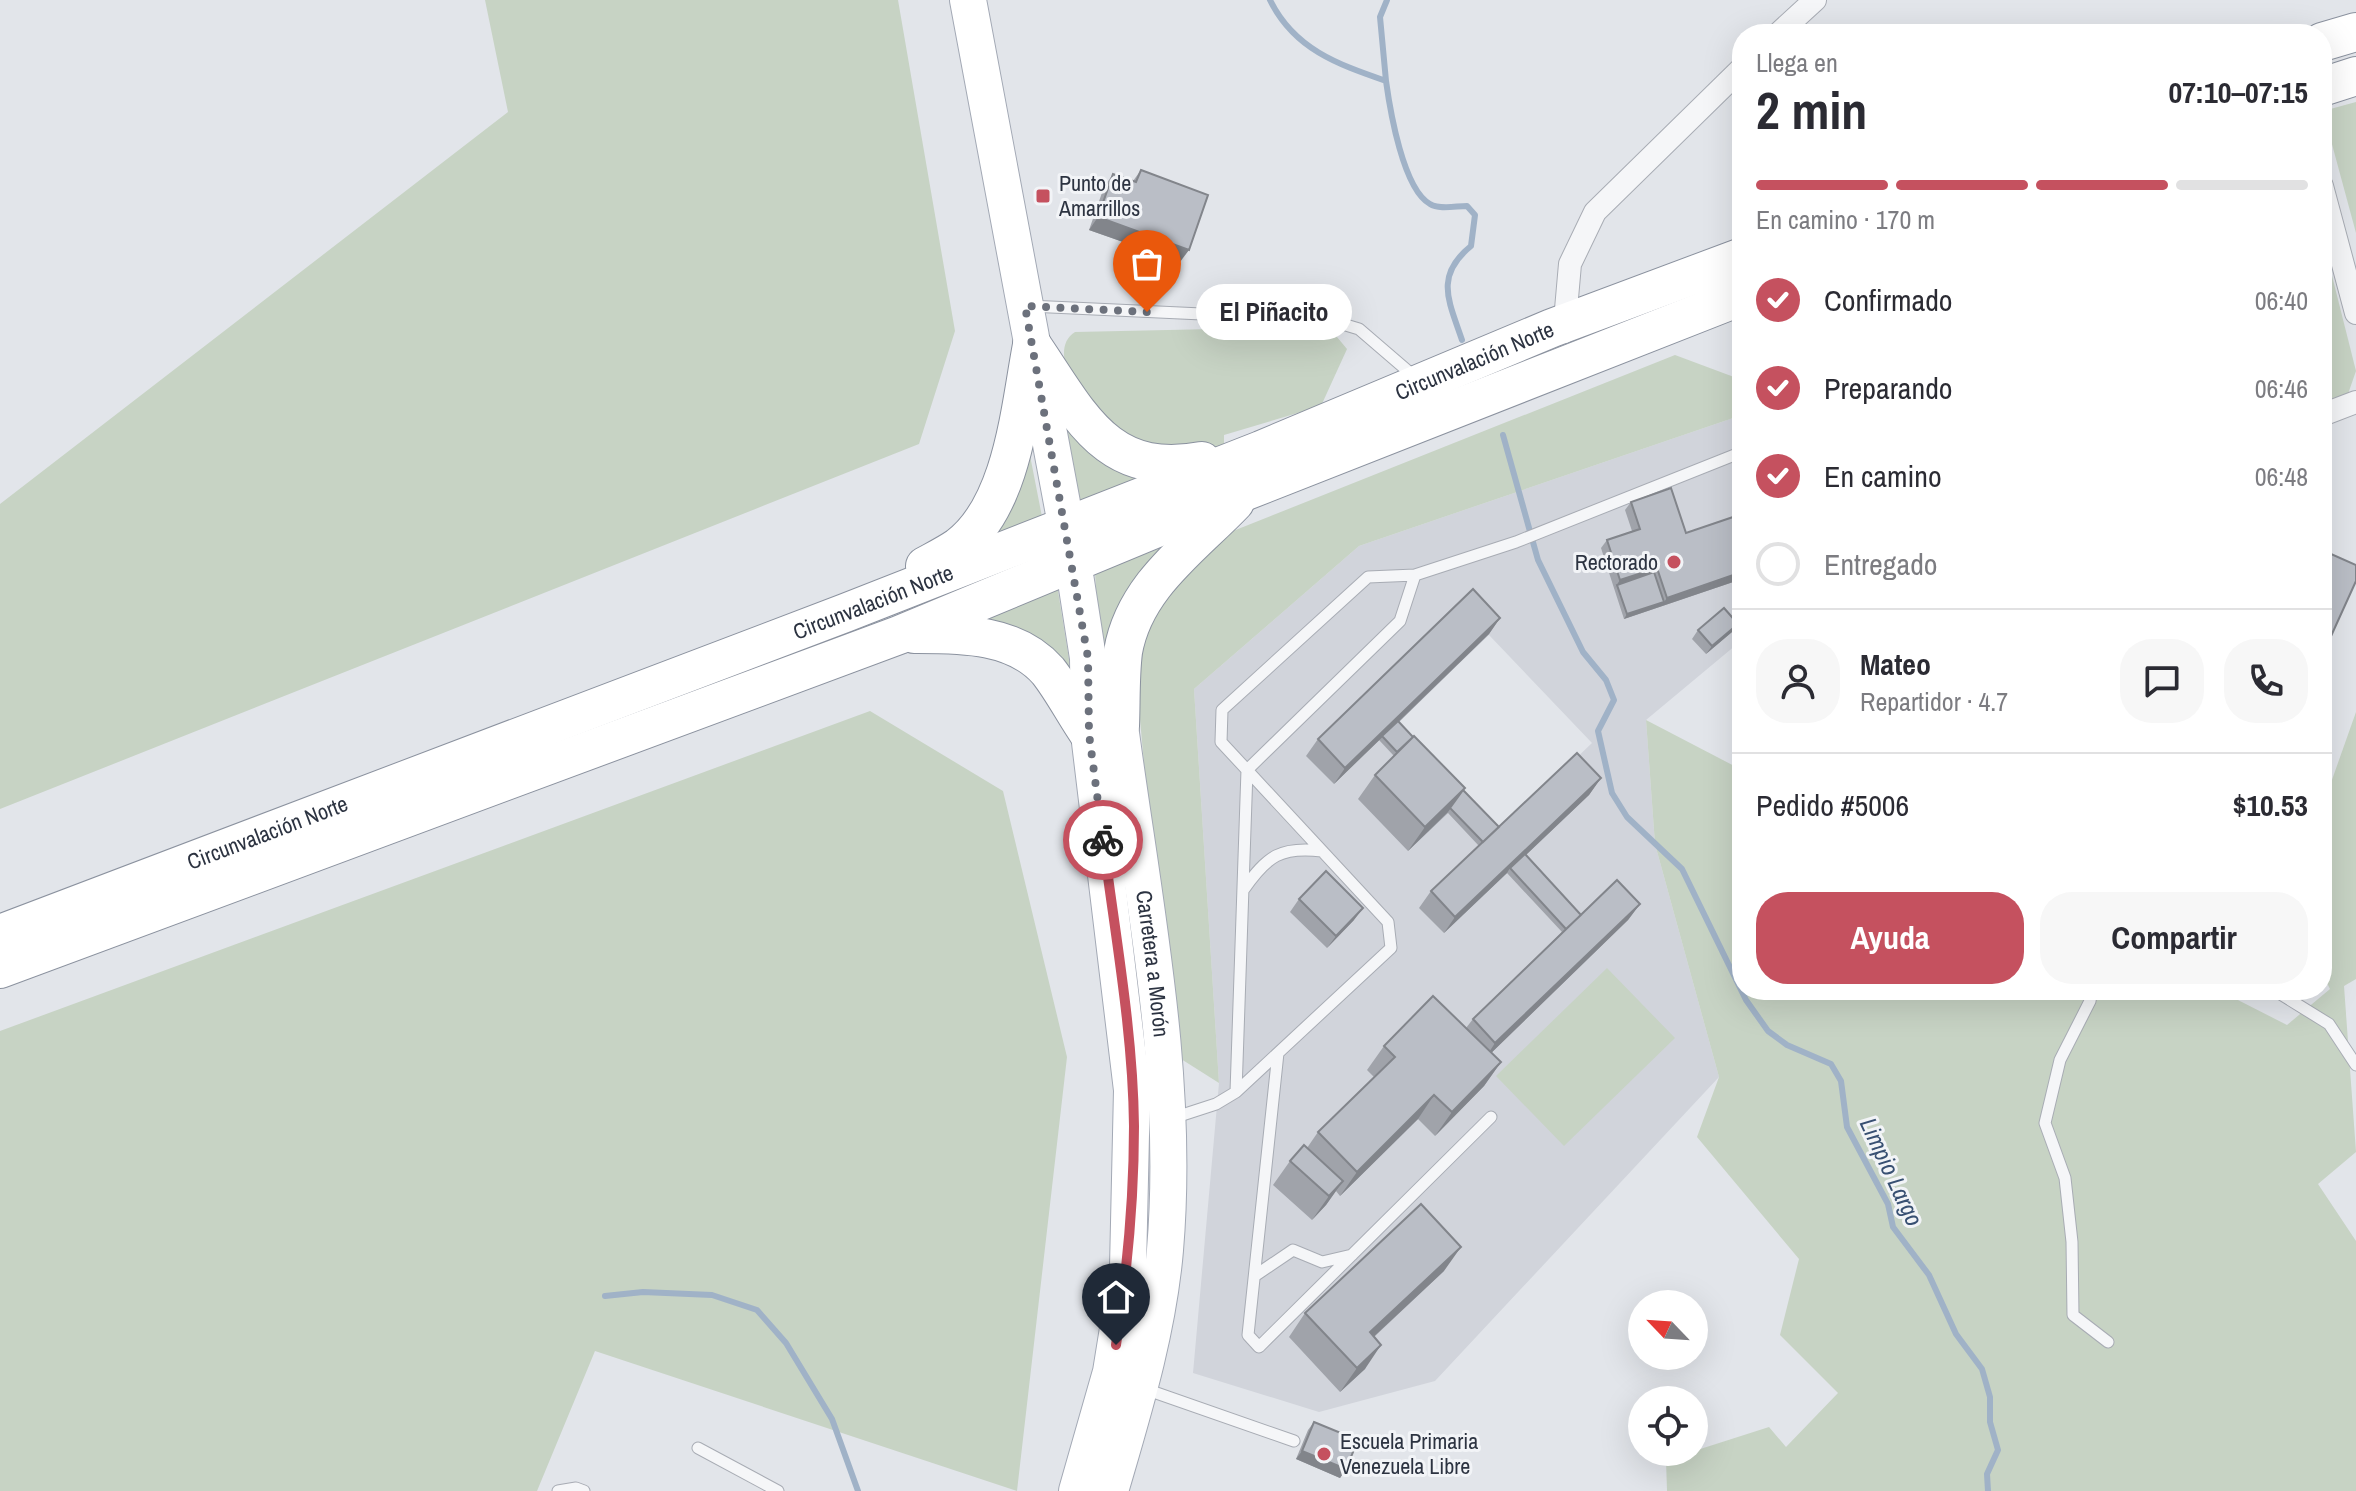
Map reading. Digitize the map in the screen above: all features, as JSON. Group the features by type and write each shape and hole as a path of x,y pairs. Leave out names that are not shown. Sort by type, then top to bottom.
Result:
{"highway":[{"path":"2332,39 2356,32"},
{"path":"2332,84 2356,76"},
{"name":"Circunvalación Norte","path":"0,934 845,613 1246,491 1432,397 1563,324 1732,284"},
{"name":"Circunvalación Norte","path":"0,969 899,635 1069,544 1261,450 1432,397 1565,365 1732,285"},
{"path":"1032,345 1103,442 1133,459 1172,467 1261,450"},
{"path":"845,613 960,545 988,510 1007,470 1032,345"},
{"path":"1104,730 1130,627 1154,582 1246,491"},
{"path":"899,635 992,638 1022,651 1047,671 1104,730"}],"main road":[{"name":"Carretera a Morón","path":"968,0 1088,658 1104,730 1123,998 1151,1122 1165,1249 1154,1330 1110,1491"},
{"name":"Carretera a Morón","path":"1077,1491 1111,1372 1151,1122"}],"street":[{"path":"1789,24 1815,0"},
{"path":"1565,365 1563,324 1570,264 1595,212 1732,78"},
{"path":"2332,224 2356,313"},
{"path":"2332,411 2356,402"}],"lane":[{"path":"1025,306 1329,320 1359,329 1432,397"},
{"path":"1151,1122 1216,1104 1236,1092 1391,948 1388,922 1221,742 1222,710 1368,577 1415,575 1516,542 1732,456"},
{"path":"1236,1092 1247,770 1400,621 1415,575"},
{"path":"1243,891 1258,870 1278,853 1295,848 1322,851"},
{"path":"2090,1000 2060,1060 2045,1123 2065,1178 2072,1242 2073,1315 2108,1342"},
{"path":"2290,1000 2329,1024 2356,1065"},
{"path":"1278,1053 1248,1335 1259,1347 1491,1117"},
{"path":"1256,1275 1293,1250 1322,1262 1352,1255"},
{"path":"1140,1387 1294,1441"},
{"path":"698,1448 778,1491"},
{"path":"558,1491 576,1488 584,1491"}],"shaded area":[{"path":"1732,418 1732,648 1646,720 1655,844 1719,1077 1435,1381 1319,1412 1193,1373 1219,1083 1194,689 1359,546","holes":["1489,635 1592,743 1498,833 1395,725"]}],"green space":[{"path":"485,0 898,0 955,331 919,444 0,809 0,504 508,112"},
{"path":"2356,102 2356,233 2332,144 2332,109"},
{"path":"2332,276 2356,371 2348,394 2332,398"},
{"path":"1312,327 1332,331 1347,349 1321,406 1224,435 1224,446 1207,451 1145,451 1084,401 1064,361 1065,344 1075,332"},
{"path":"1675,355 1732,376 1732,418 1359,546 1194,689 1219,1083 1170,1052 1136,675 1149,623 1169,580 1223,535"},
{"path":"1061,409 1163,482 1080,510"},
{"path":"1027,440 1044,527 978,536"},
{"path":"1184,539 1108,657 1098,620 1095,573"},
{"path":"1057,585 1075,696 958,622"},
{"path":"870,711 1003,791 1067,1057 1017,1491 595,1351 537,1491 0,1491 0,1031"},
{"path":"2356,712 2356,979 2344,986 2356,1152 2318,1184 2356,1241 2356,1491 1667,1491 1666,1466 1708,1466 1708,1447 1769,1427 1786,1447 1838,1393 1780,1335 1799,1259 1697,1137 1719,1077 1655,844 1646,720 1732,765 1732,1000 2238,1000 2287,1025 2317,1000 2332,1000 2332,780"},
{"path":"1607,968 1675,1038 1564,1146 1496,1076"}],"building":[{"path":"1141,170 1208,195 1189,250 1098,217 1113,174 1136,182"},
{"name":"Rectorado","path":"1671,488 1686,533 1732,517 1732,575 1667,598 1657,568 1620,580 1607,540 1640,529 1631,502"},
{"path":"2332,554 2356,565 2356,581 2332,634"},
{"path":"1654,572 1664,602 1627,614 1617,585"},
{"path":"1473,589 1500,618 1345,768 1318,739"},
{"path":"1724,608 1732,617 1732,629 1712,646 1698,630"},
{"path":"1398,721 1413,737 1397,752 1382,736"},
{"path":"1414,736 1465,788 1425,827 1375,775"},
{"path":"1577,753 1601,778 1455,917 1431,891"},
{"path":"1463,790 1499,827 1483,842 1450,808"},
{"path":"1525,854 1581,915 1566,929 1510,868"},
{"path":"1326,871 1363,908 1336,936 1299,899"},
{"path":"1617,880 1640,904 1495,1043 1473,1019"},
{"path":"1433,996 1501,1062 1452,1112 1434,1095 1357,1172 1318,1132 1395,1057 1384,1046"},
{"path":"1304,1145 1343,1181 1329,1196 1290,1161"},
{"path":"1421,1204 1461,1247 1370,1332 1381,1345 1357,1368 1305,1313"},
{"name":"Escuela Primaria Venezuela Libre","path":"1314,1422 1358,1440 1346,1469 1302,1451"}],"waterway":[{"name":"Limpio Largo","path":"1270,0 1291,31 1304,43 1334,61 1386,81 1399,148 1412,183 1430,204 1438,207 1467,206 1475,215 1471,246 1459,257 1448,279 1449,301 1462,340"},
{"path":"1386,81 1380,17 1387,0"},
{"name":"Limpio Largo","path":"1503,435 1538,560 1583,652 1606,680 1614,700 1598,731 1612,793 1627,817 1682,869 1732,971"},
{"name":"Limpio Largo","path":"1746,1000 1768,1031 1787,1045 1831,1064 1841,1081 1847,1127 1888,1204 1893,1227 1929,1275 1956,1334 1982,1369 1990,1397 1990,1422 1998,1450 1987,1474 1988,1491"},
{"path":"605,1296 643,1292 712,1295 757,1310 786,1343 832,1419 858,1491"}],"way so far":[{"path":"1103,840 1089,734 1088,658 1025,306 1147,312"}],"place":[{"name":"Punto de Amarrillos","path":"1043,196"},
{"name":"El Piñacito","path":"1147,312"},
{"name":"Rectorado","path":"1674,562"},
{"name":"Escuela Primaria Venezuela Libre","path":"1324,1454"}],"route":[{"path":"1103,840 1123,998 1134,1124 1128,1267 1116,1345"}]}
